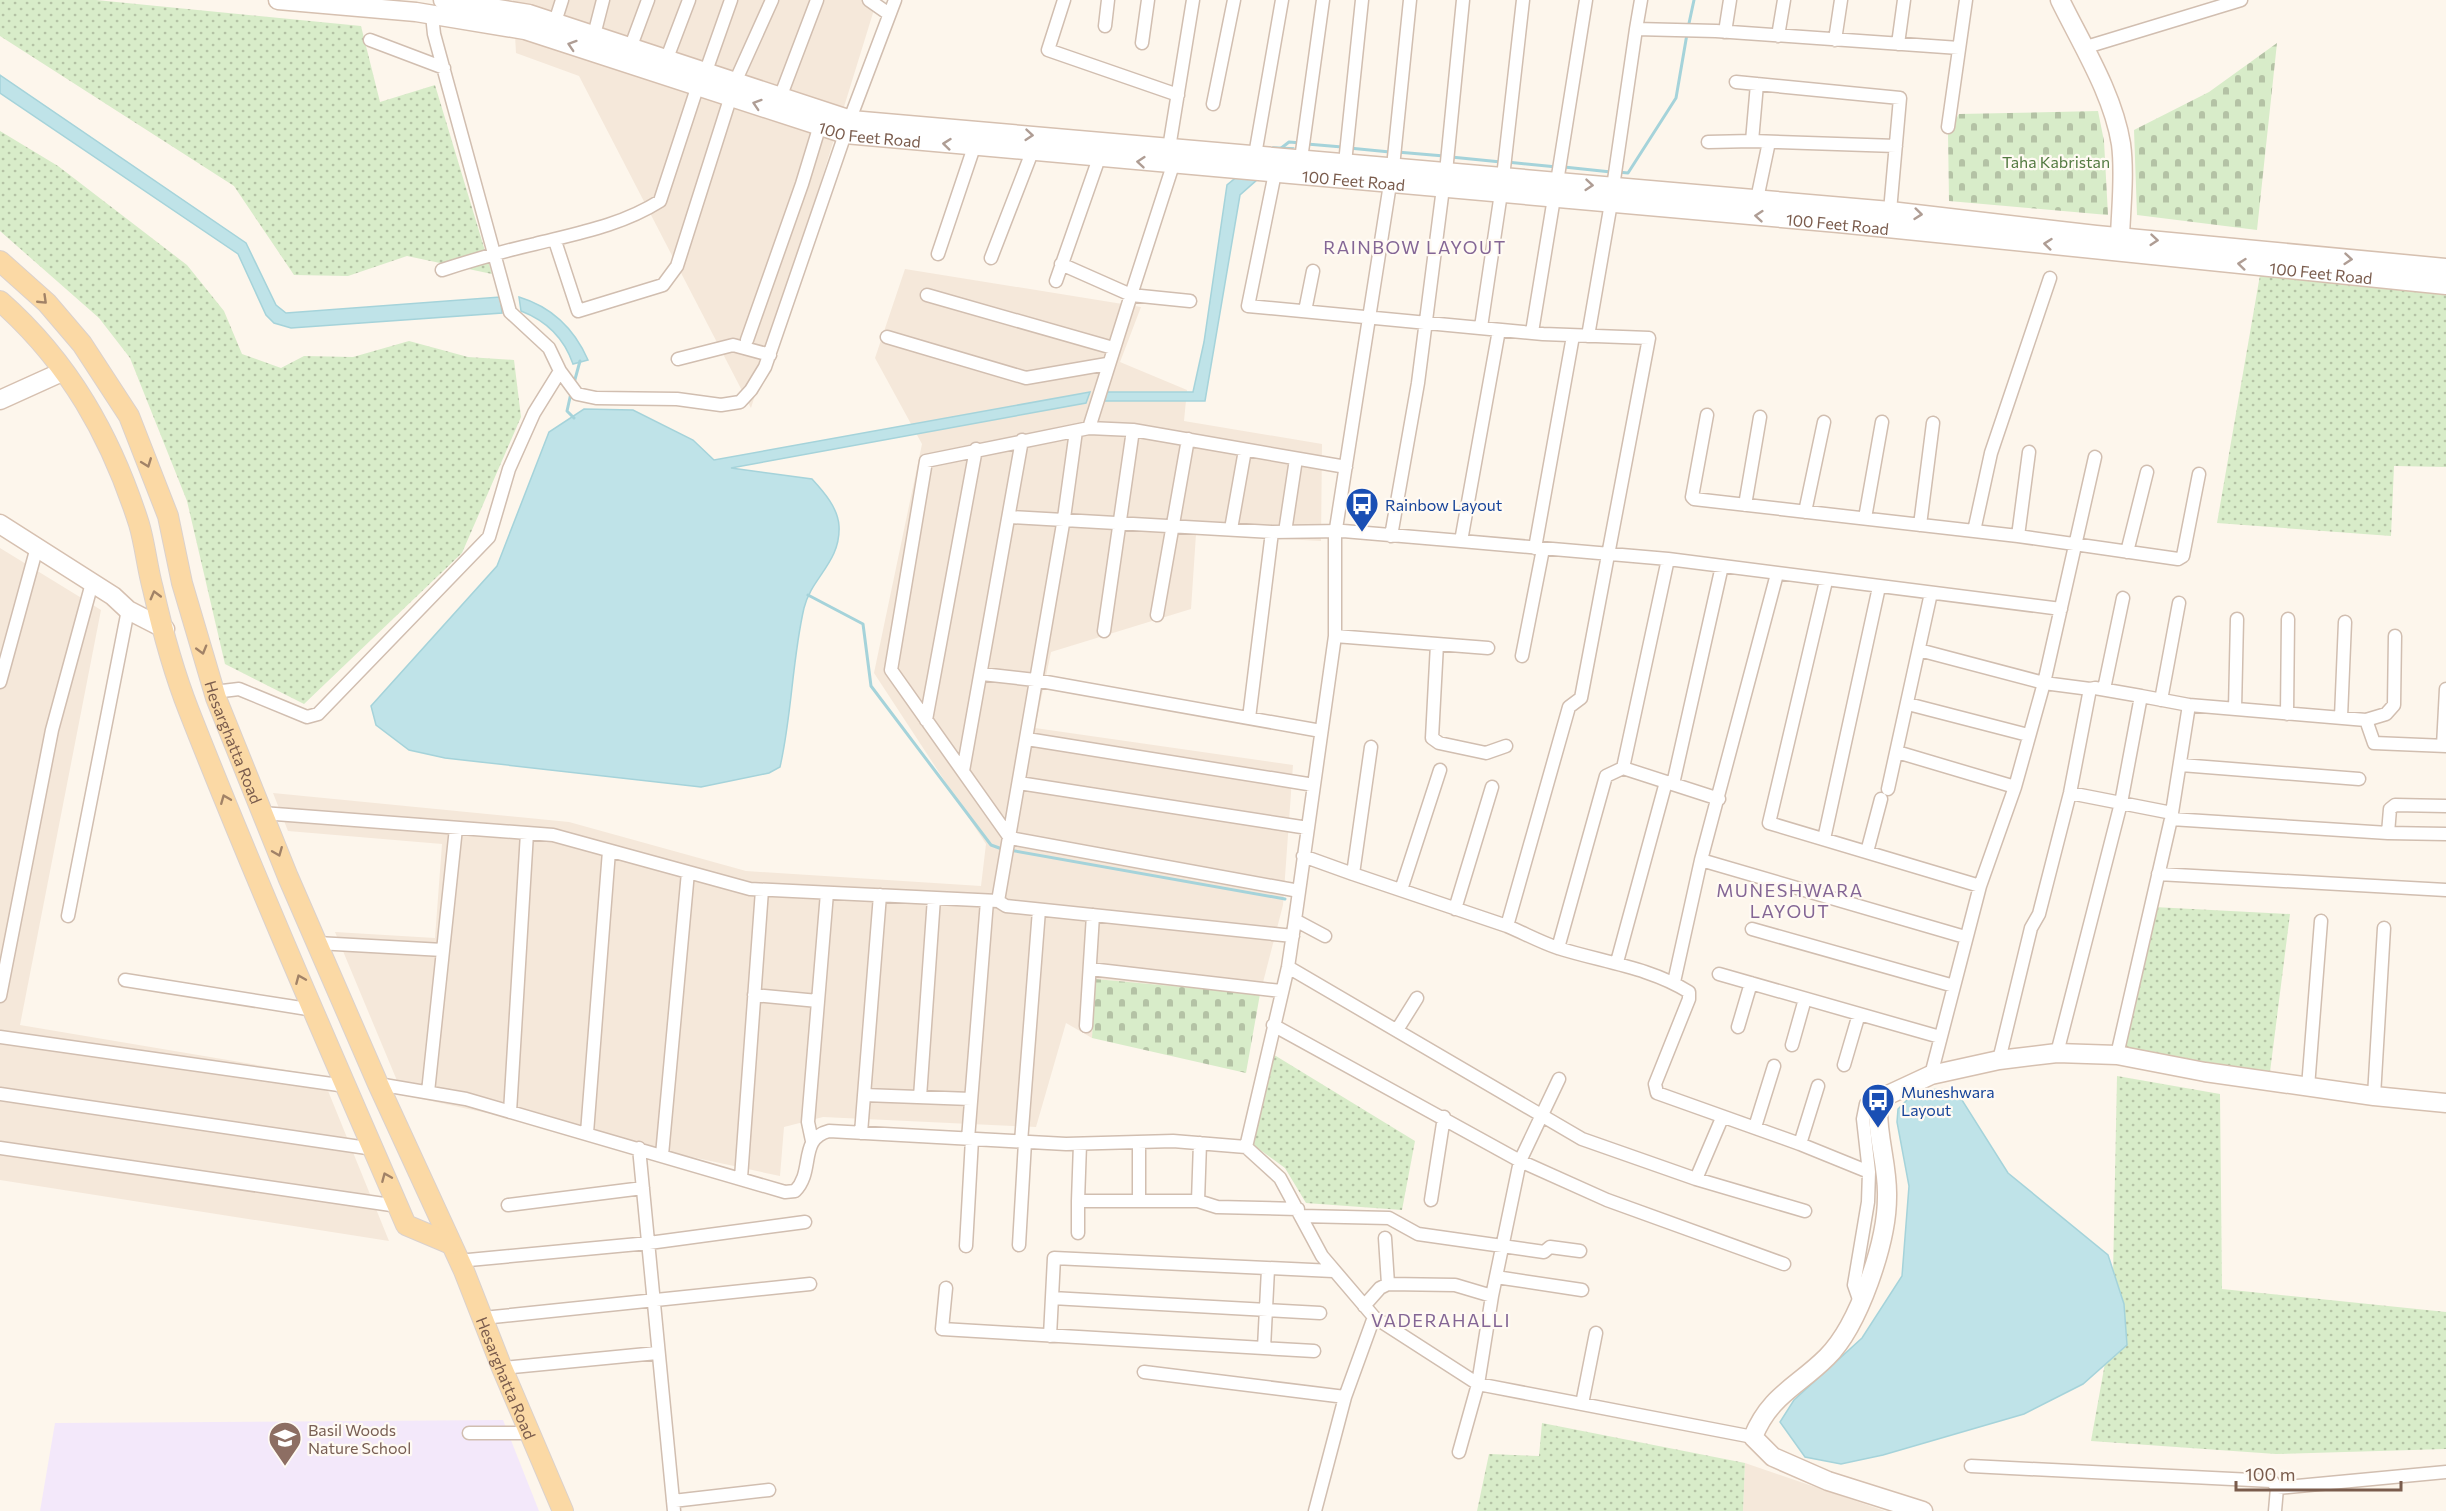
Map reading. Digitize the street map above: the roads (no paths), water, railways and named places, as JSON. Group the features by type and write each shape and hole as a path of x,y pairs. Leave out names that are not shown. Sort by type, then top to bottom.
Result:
{"main road":[{"name":"100 Feet Road","path":"278,0 432,15 525,30 734,88 820,125 1221,160 1275,173 1300,167 1346,163 1391,176"},
{"name":"100 Feet Road","path":"444,0 529,14 668,58 702,78"},
{"path":"2060,0 2110,105 2119,133 2122,155 2120,237"},
{"name":"100 Feet Road","path":"734,88 781,95 848,127 974,147 1099,158 1171,156"},
{"name":"100 Feet Road","path":"1221,160 1255,155 1300,167 1612,195 1838,223 2446,285"},
{"name":"100 Feet Road","path":"1612,195 1757,200 1890,211 2120,237 2446,268"},
{"name":"Hesarghatta Road","path":"0,261 47,303 82,345 129,416 168,516 182,583 214,692 317,943 455,1252 563,1511"},
{"name":"Hesarghatta Road","path":"0,301 26,324 64,371 106,440 139,525 188,708 346,1086 406,1225 455,1252"},
{"path":"0,400 64,371"},
{"path":"0,524 92,583 128,610 165,629"},
{"path":"1923,1511 1828,1480 1773,1457 1754,1437 1770,1405 1827,1357 1840,1341 1860,1302 1878,1250 1885,1220 1887,1180 1878,1111 1888,1095 1930,1074 1999,1060 2058,1053 2117,1055 2194,1070 2308,1087 2446,1103"}],"street":[{"path":"555,22 562,0"},
{"path":"594,35 603,0"},
{"path":"631,46 648,0"},
{"path":"668,58 689,0"},
{"path":"442,270 495,253 555,241 636,217 660,201 731,0"},
{"path":"555,241 578,311 663,285 677,266 734,88 772,0"},
{"path":"781,95 818,0"},
{"path":"869,0 890,14"},
{"path":"432,15 434,34 510,312 549,348 560,371 578,393 596,398 677,399 721,405 740,402 751,390 770,355 848,127 895,0"},
{"path":"1064,0 1048,50 1178,95"},
{"path":"1105,26 1108,0"},
{"path":"1142,43 1148,0"},
{"path":"1089,428 1107,364 1131,295 1171,156 1193,0"},
{"path":"1214,104 1234,0"},
{"path":"1255,155 1282,0"},
{"path":"1300,167 1323,0"},
{"path":"1346,163 1362,0"},
{"path":"1246,1148 1288,967 1293,936 1335,636 1336,533 1367,317 1391,176 1410,0"},
{"path":"1390,536 1418,383 1444,180 1463,0"},
{"path":"1481,327 1502,185 1522,0"},
{"path":"1532,332 1586,0"},
{"path":"1588,336 1641,0"},
{"path":"1725,32 1730,0"},
{"path":"1778,36 1784,0"},
{"path":"1835,40 1841,0"},
{"path":"1898,44 1904,0"},
{"path":"1948,127 1966,0"},
{"path":"2083,48 2239,1"},
{"path":"1636,29 1725,32 1959,48"},
{"path":"370,40 444,69"},
{"path":"1736,82 1900,98 1890,211"},
{"path":"1752,141 1756,84"},
{"path":"747,340 802,184 820,125"},
{"path":"1708,142 1752,141 1896,146"},
{"path":"1757,200 1769,142"},
{"path":"938,254 974,147"},
{"path":"991,258 1032,152"},
{"path":"1056,281 1099,158"},
{"path":"1275,173 1248,306 1498,330 1574,336 1649,338 1581,698 1569,707 1507,926"},
{"path":"1061,264 1131,295 1190,301"},
{"path":"1305,311 1313,271"},
{"path":"1974,531 1991,453 2050,278"},
{"path":"927,295 1113,348"},
{"path":"1461,541 1498,330"},
{"path":"1522,656 1574,336"},
{"path":"887,337 1026,378 1107,364"},
{"path":"678,359 733,345 770,355"},
{"path":"214,692 239,689 307,717 318,714 489,537 509,469 534,413 560,371"},
{"path":"1707,415 1692,497 1745,506 2018,536 2178,559 2183,556 2199,474"},
{"path":"1745,506 1760,417"},
{"path":"1805,512 1824,422"},
{"path":"1865,518 1882,422"},
{"path":"1920,525 1933,423"},
{"path":"1299,891 1010,838 891,670 926,461 976,449 1089,428 1133,430 1346,467"},
{"path":"966,1246 971,1099 993,901 1010,838 1064,519 1076,430"},
{"path":"1104,631 1133,430"},
{"path":"1156,615 1188,439"},
{"path":"963,771 1022,440"},
{"path":"926,720 976,449"},
{"path":"1231,529 1245,450"},
{"path":"2018,536 2029,452"},
{"path":"1930,1074 1965,937 1980,886 2015,787 2044,683 2095,457"},
{"path":"1285,532 1296,459"},
{"path":"2127,552 2147,472"},
{"path":"1010,517 1272,532 1336,533 1343,531 1668,559 1826,581 2061,609"},
{"path":"1249,718 1272,532"},
{"path":"0,682 37,547"},
{"path":"1623,768 1668,559"},
{"path":"1617,962 1670,783 1722,566"},
{"path":"1674,982 1701,860 1777,574"},
{"path":"1826,581 1769,823 1980,886"},
{"path":"0,996 52,730 92,583"},
{"path":"1824,839 1879,587"},
{"path":"1867,852 1897,752 1931,593"},
{"path":"2104,689 2123,598"},
{"path":"2160,700 2179,603"},
{"path":"68,916 128,610"},
{"path":"2235,709 2237,619"},
{"path":"2287,714 2288,619"},
{"path":"2341,717 2345,622"},
{"path":"1335,636 1488,648"},
{"path":"1919,650 2044,683 2104,689 2189,705 2366,720 2386,714 2394,705 2396,636"},
{"path":"1437,644 1432,738 1439,743 1486,753 1506,746"},
{"path":"982,674 1035,680 1321,731"},
{"path":"1999,1060 2031,928 2039,914 2070,793 2090,689"},
{"path":"2366,720 2374,743 2445,746 2446,689"},
{"path":"2058,1053 2121,803 2141,696"},
{"path":"1908,704 2028,735"},
{"path":"2117,1055 2171,816 2189,705"},
{"path":"1027,739 1314,785"},
{"path":"1353,874 1371,747"},
{"path":"1897,752 2015,787"},
{"path":"2181,765 2359,779"},
{"path":"1558,948 1606,776 1623,768 1719,799"},
{"path":"1401,890 1440,770"},
{"path":"1019,783 1308,828"},
{"path":"1455,909 1491,787"},
{"path":"2070,793 2171,816 2446,834"},
{"path":"2388,832 2390,809 2395,805 2446,806"},
{"path":"262,813 553,835 750,889 993,901 1006,906 1039,910 1293,936"},
{"path":"429,1092 456,828"},
{"path":"510,1112 527,833"},
{"path":"587,1133 609,851"},
{"path":"1303,856 1507,926 1558,948 1617,962 1674,982 1690,995 1655,1089 1657,1093 1722,1118 1755,1127 1869,1172"},
{"path":"1701,860 1965,937"},
{"path":"662,1155 688,872"},
{"path":"2158,874 2446,890"},
{"path":"741,1178 762,890"},
{"path":"378,1084 429,1092 510,1112 785,1192 795,1191 804,1183 812,1141 808,1122 828,893"},
{"path":"861,1133 880,895"},
{"path":"921,1097 934,898"},
{"path":"1019,1245 1023,1142 1039,910"},
{"path":"1086,1026 1093,915"},
{"path":"1295,920 1325,936"},
{"path":"2308,1087 2321,921"},
{"path":"2374,1096 2385,928"},
{"path":"1752,929 1954,986"},
{"path":"317,943 443,950"},
{"path":"1288,967 1582,1139 1696,1179 1805,1211"},
{"path":"1090,969 1281,992"},
{"path":"1719,974 1940,1037"},
{"path":"125,980 314,1010"},
{"path":"1738,1027 1751,983"},
{"path":"754,994 818,1001"},
{"path":"1397,1030 1417,998"},
{"path":"1792,1045 1805,999"},
{"path":"1844,1065 1859,1014"},
{"path":"1273,1025 1444,1117 1520,1161 1607,1200 1784,1264"},
{"path":"0,1036 346,1086"},
{"path":"1755,1127 1774,1066"},
{"path":"1459,1452 1478,1384 1492,1296 1520,1161 1559,1079"},
{"path":"1800,1144 1818,1086"},
{"path":"0,1094 374,1149"},
{"path":"864,1095 971,1099"},
{"path":"1860,1302 1854,1285 1868,1202 1869,1172 1863,1119 1866,1104 1875,1097 1888,1095"},
{"path":"1431,1200 1444,1117"},
{"path":"1696,1179 1722,1118"},
{"path":"812,1141 818,1134 829,1131 1080,1144 1200,1143 1246,1148 1280,1178 1322,1256 1374,1317 1478,1384 1754,1437"},
{"path":"1139,1142 1139,1201"},
{"path":"1198,1201 1200,1143"},
{"path":"1078,1233 1080,1144"},
{"path":"0,1148 398,1206"},
{"path":"639,1148 656,1302 657,1353 673,1506 769,1490"},
{"path":"508,1205 644,1188"},
{"path":"1078,1201 1198,1201 1217,1207 1389,1218 1418,1234 1503,1248 1544,1252 1550,1247 1580,1251"},
{"path":"455,1252 649,1243 805,1222"},
{"path":"1385,1238 1388,1284"},
{"path":"1050,1336 1054,1258 1333,1271"},
{"path":"1264,1348 1268,1269"},
{"path":"1496,1277 1582,1290"},
{"path":"483,1318 656,1302 810,1284"},
{"path":"1364,1306 1380,1288 1388,1284 1455,1285 1492,1296"},
{"path":"946,1288 942,1329 1314,1351"},
{"path":"1052,1298 1320,1313"},
{"path":"1315,1511 1345,1398 1374,1317"},
{"path":"1582,1404 1596,1333"},
{"path":"502,1368 657,1353"},
{"path":"1144,1372 1345,1398"},
{"path":"469,1433 530,1433"},
{"path":"1971,1466 2272,1481 2277,1488 2275,1511"},
{"path":"2277,1488 2446,1472"}],"water":[{"path":"0,75 246,243 276,305 286,313 500,297 502,313 291,328 274,323 266,315 238,254 0,93"},
{"path":"1273,147 1293,148 1240,195 1205,401 1103,401 1106,392 1193,392 1204,342 1227,185"},
{"path":"519,297 542,307 561,320 576,338 588,360 573,364 565,346 553,331 539,320 521,311"},
{"path":"1090,392 1086,403 731,468 812,479 833,507 839,526 838,539 831,560 813,588 804,608 780,767 769,773 701,787 445,758 409,750 376,725 371,706 497,566 549,432 584,409 633,410 693,440 714,460"},
{"path":"1941,1089 1962,1100 2008,1173 2108,1255 2124,1304 2127,1345 2083,1384 2024,1414 1883,1455 1841,1464 1805,1457 1780,1422 1794,1400 1862,1338 1902,1276 1909,1186 1897,1122 1898,1109 1916,1091"}],"waterway":[{"path":"1688,28 1694,0"},
{"path":"1618,172 1628,173 1676,98 1687,34"},
{"path":"1280,149 1289,142 1301,143"},
{"path":"1307,144 1342,147"},
{"path":"1349,148 1390,152"},
{"path":"1397,152 1444,156"},
{"path":"1451,157 1501,162"},
{"path":"1507,162 1557,167"},
{"path":"1564,167 1611,172"},
{"path":"574,383 580,361"},
{"path":"571,393 567,411 574,418"},
{"path":"808,595 863,624 871,686 991,845 1002,849"},
{"path":"1009,850 1285,899"}],"place":[{"name":"Rainbow Layout","path":"1362,533"},
{"name":"Muneshwara Layout","path":"1878,1129"},
{"name":"Basil Woods Nature School","path":"285,1467"}],"district":[{"name":"RAINBOW LAYOUT","path":"1415,247"},
{"name":"MUNESHWARA LAYOUT","path":"1790,900"},
{"name":"VADERAHALLI","path":"1441,1320"}],"park label":[{"name":"Taha Kabristan","path":"2056,161"}]}
